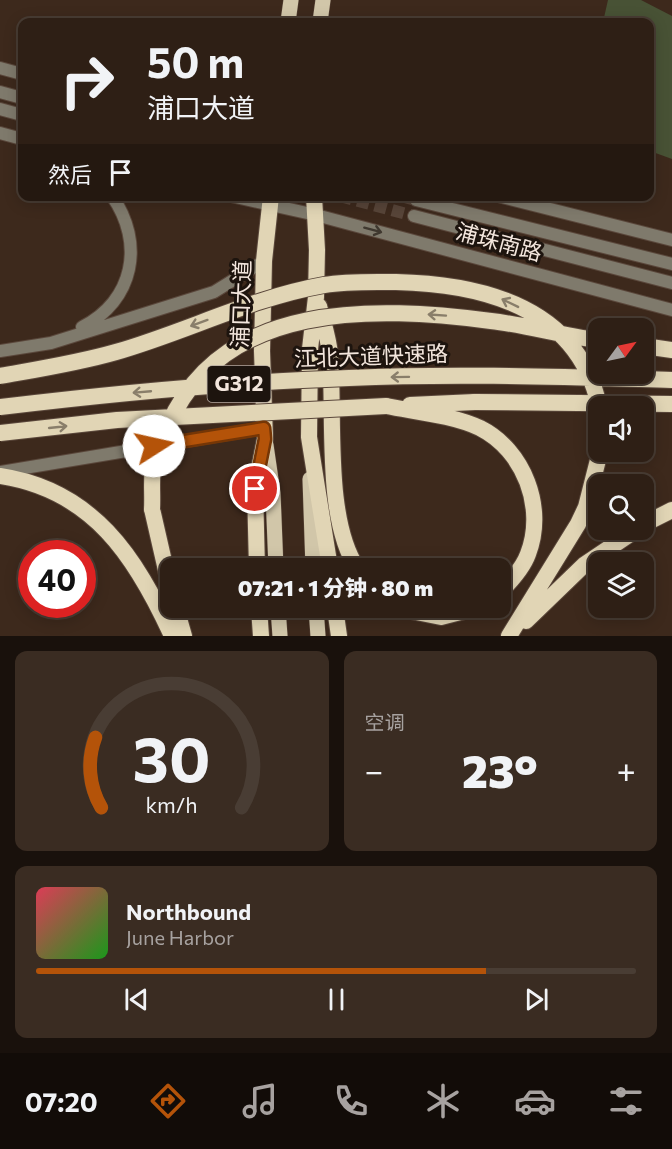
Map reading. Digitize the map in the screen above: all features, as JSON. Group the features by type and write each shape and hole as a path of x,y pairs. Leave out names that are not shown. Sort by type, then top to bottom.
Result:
{"highway":[{"name":"浦口大道","path":"257,558 255,489 264,434 264,261 270,201"},
{"path":"315,201 316,297 310,349 309,436 328,558"},
{"path":"0,376 62,366 116,352 274,296 326,285 376,282 436,283 491,294 550,325 573,350 587,370 596,396"},
{"path":"316,297 330,353 336,486 345,547 351,558"},
{"path":"163,558 152,510 154,456 178,401 194,379 213,361 244,340 296,322 365,314 434,315 494,321 588,338"},
{"path":"654,347 672,350"},
{"name":"江北大道快速路","path":"0,407 221,384 350,378 479,376 672,380"},
{"name":"G312","path":"0,434 117,420 475,402 672,404"},
{"path":"386,406 479,428 502,443 522,469 533,498 534,531 528,554 519,571 511,580"},
{"path":"510,636 579,524 586,507 597,462"},
{"path":"0,474 62,495 109,531 129,555 145,581 172,636"},
{"path":"654,519 672,510"},
{"path":"510,636 584,565 621,540"},
{"path":"179,618 184,636"},
{"path":"260,618 261,636"},
{"path":"336,618 339,636"}],"main road":[{"path":"289,18 291,0"},
{"path":"320,18 322,0"},
{"name":"浦口大道","path":"264,434 273,493 276,558"},
{"path":"309,436 313,558"},
{"path":"279,618 280,636"},
{"path":"317,618 318,636"}],"street":[{"path":"0,68 18,73"},
{"path":"0,92 18,97"},
{"path":"0,109 18,114"},
{"path":"0,133 18,138"},
{"path":"51,343 99,318 113,306 124,289 130,252 129,230 114,201"},
{"name":"浦珠南路","path":"270,201 672,310"},
{"name":"浦珠南路","path":"420,201 672,264"},
{"name":"浦珠南路","path":"518,201 672,240"},
{"name":"浦珠南路","path":"414,216 672,283"},
{"path":"0,351 51,343 214,292 264,261"},
{"path":"0,474 264,434"}],"shaded area":[{"path":"608,0 641,0 672,16 672,159 654,152 654,18 604,18"}],"tunnel":[{"path":"358,201 414,216"}],"route":[{"path":"154,446 264,428 265,439 255,489"}]}
